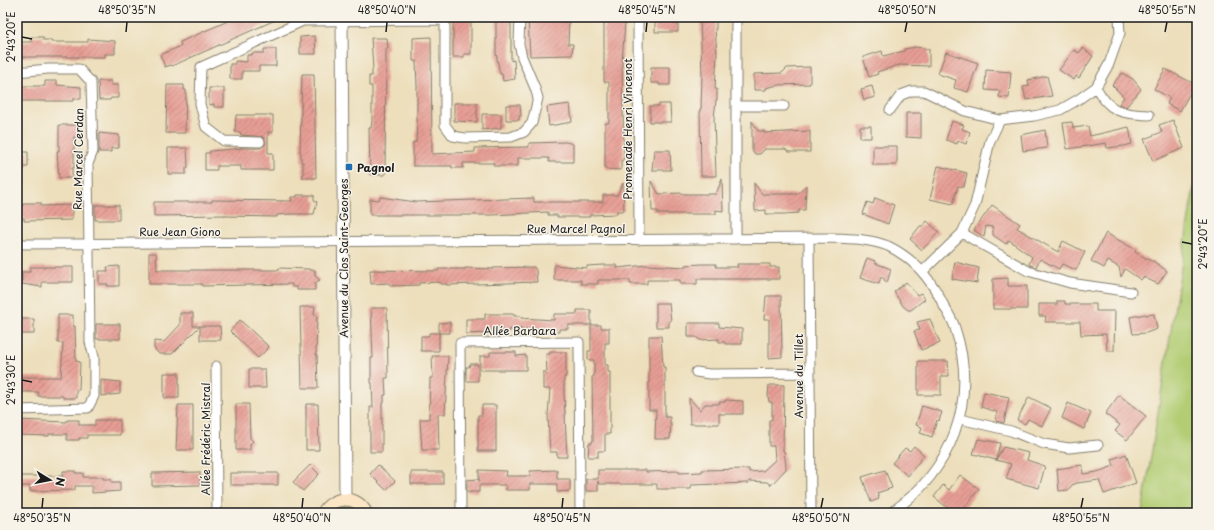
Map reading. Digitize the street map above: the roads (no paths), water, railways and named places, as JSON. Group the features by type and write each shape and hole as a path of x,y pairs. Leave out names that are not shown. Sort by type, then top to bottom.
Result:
{"main road":[{"path":"322,513 331,503 345,499 359,504 366,513"}],"street":[{"path":"260,142 224,141 206,127 200,104 201,67 303,21 342,19 445,18 445,125 453,136 464,138 511,137 524,132 532,123 538,98 522,57 519,44 520,17"},
{"name":"Promenade Henri Vincenot","path":"638,17 639,240"},
{"path":"736,17 736,239"},
{"path":"890,110 901,95 912,91 924,91 965,112 1000,120 1034,116 1060,110 1096,87 1109,64 1120,33 1119,17"},
{"name":"Avenue du Clos Saint-Georges","path":"342,19 345,499"},
{"name":"Rue Marcel Cerdan","path":"17,72 48,69 79,69 91,82 93,151 88,164 90,244"},
{"path":"1096,87 1102,100 1115,110 1122,113 1149,115"},
{"path":"737,106 784,106"},
{"path":"922,271 962,233 975,205 990,141 1000,120"},
{"path":"962,233 1028,271 1070,282 1131,292"},
{"name":"Avenue du Tillet","path":"809,239 810,513"},
{"name":"Rue Marcel Pagnol","path":"343,242 861,239 887,246 905,256 922,271 940,298 955,327 961,353 964,384 960,419 952,444 940,464 920,490 906,503 890,513"},
{"name":"Rue Jean Giono","path":"17,244 343,242"},
{"path":"17,410 88,408 94,396 94,357 90,342 90,244"},
{"name":"Allée Barbara","path":"461,513 460,343 579,342 580,513"},
{"name":"Allée Frédéric Mistral","path":"216,366 217,513"},
{"path":"696,372 709,374 810,373"},
{"path":"960,419 1011,431 1044,444 1069,448 1098,444"}],"place":[{"name":"Pagnol","path":"349,167"}]}
